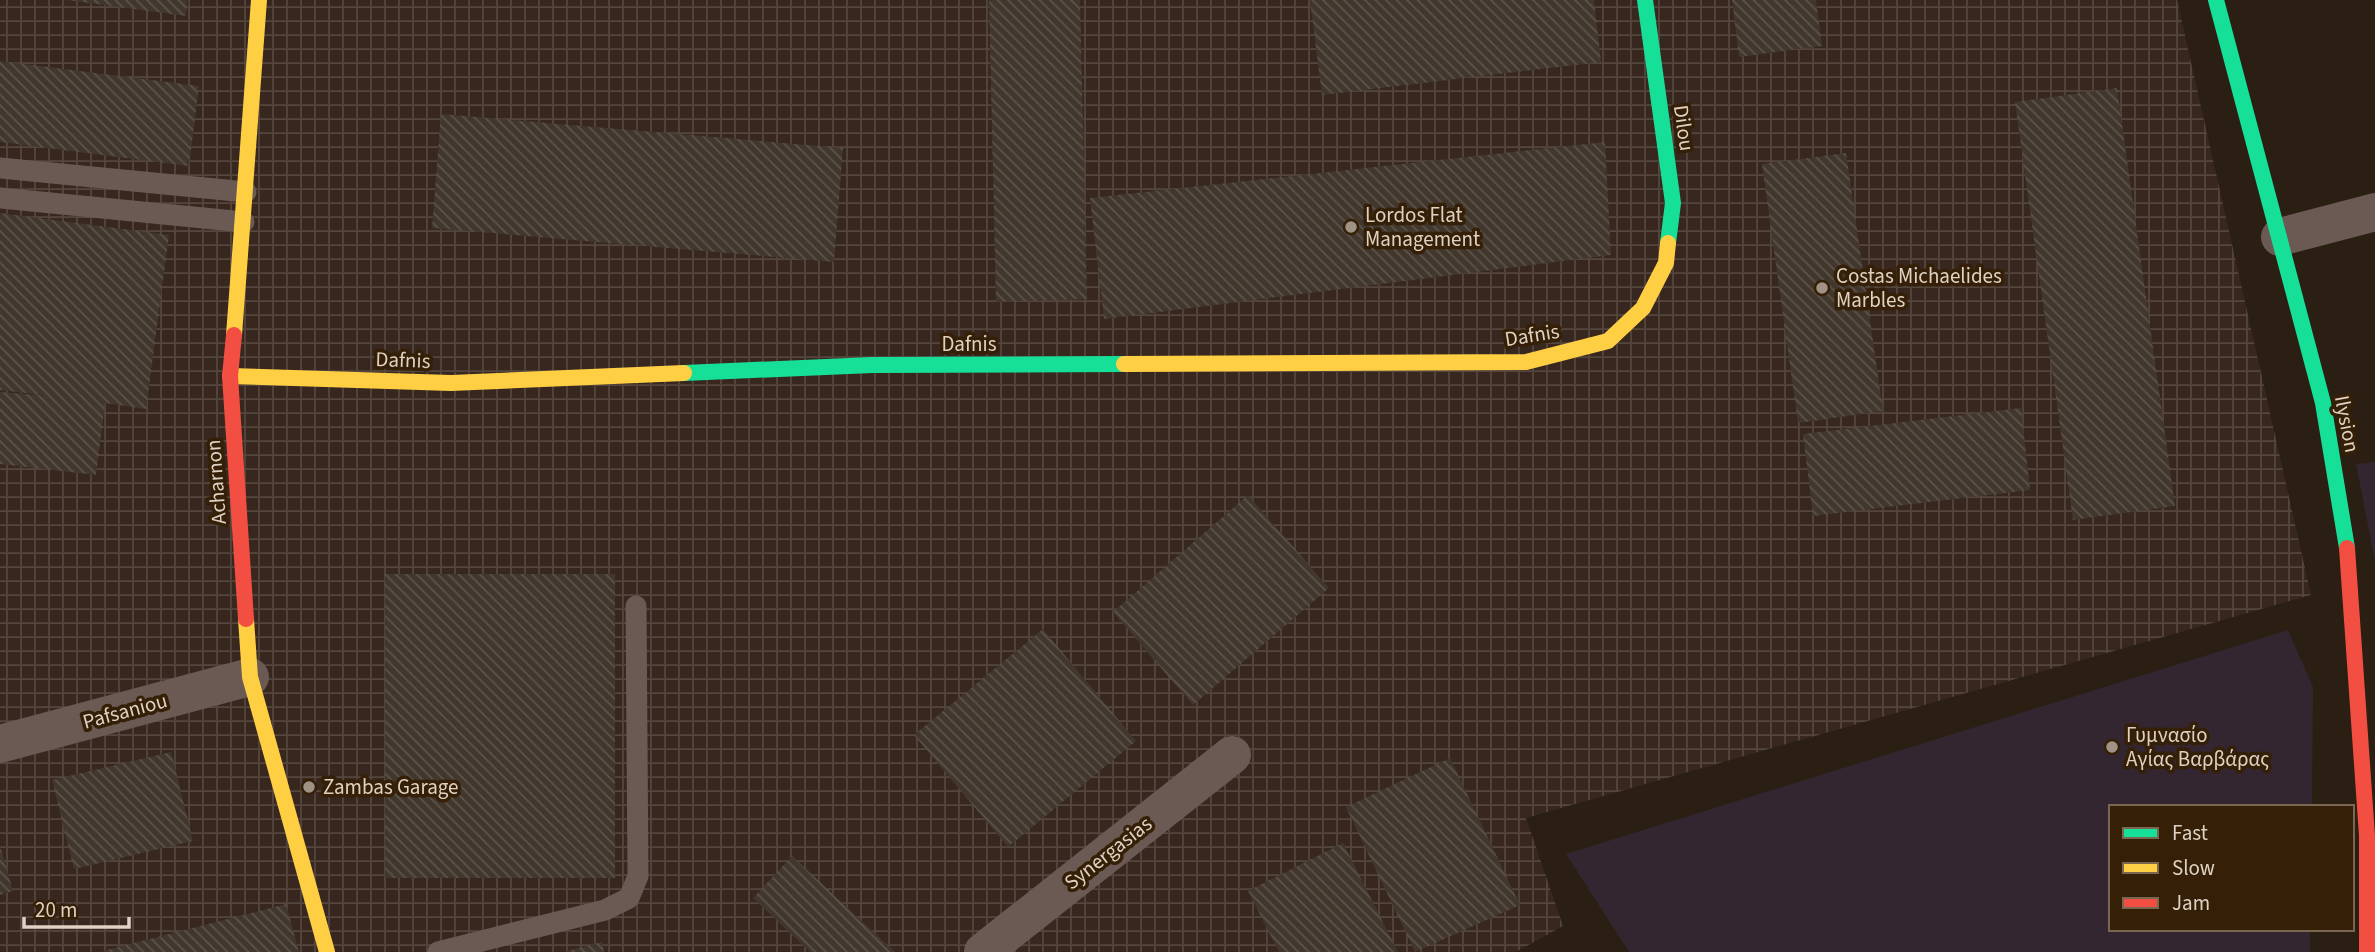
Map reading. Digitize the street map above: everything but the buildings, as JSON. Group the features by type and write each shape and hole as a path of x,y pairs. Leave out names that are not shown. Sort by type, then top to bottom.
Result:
{"street":[{"name":"Acharnon","path":"259,0 244,222 230,376 250,677 327,952"},
{"name":"Dilou","path":"1645,0 1673,203 1666,263"},
{"name":"Ilysion","path":"2216,0 2323,403 2346,533 2367,836 2367,952"},
{"path":"2280,237 2375,212"},
{"name":"Dafnis","path":"230,376 451,383 872,365 1526,362 1608,341 1643,308 1666,263"},
{"name":"Pafsaniou","path":"0,744 250,677"},
{"name":"Synergasias","path":"983,952 1233,755"}],"lane":[{"path":"0,168 246,192"},
{"path":"0,198 244,222"},
{"path":"438,952 606,910 629,898 638,876 636,606"}],"shaded area":[{"path":"0,0 2177,0 2311,595 1526,818 1563,926 1516,952 0,952"},
{"path":"2375,462 2375,561 2356,464"},
{"name":"Γυμνασίο Αγίας Βαρβάρας","path":"2288,630 2313,687 2312,805 2109,805 2109,931 2310,931 2310,952 1629,952 1566,854"}],"traffic: fast":[{"path":"1645,0 1673,203 1668,243"},
{"path":"2216,0 2323,403 2347,548"},
{"path":"684,373 872,365 1124,364"}],"traffic: slow":[{"path":"234,335 259,0"},
{"path":"1124,364 1526,362 1608,341 1643,308 1666,263 1668,243"},
{"path":"230,376 451,383 684,373"},
{"path":"246,619 250,677 327,952"}],"traffic: jam":[{"path":"234,335 230,376 246,619"},
{"path":"2347,548 2367,836 2367,952"}],"place":[{"name":"Lordos Flat Management","path":"1351,227"},
{"name":"Costas Michaelides Marbles","path":"1822,288"},
{"name":"Γυμνασίο Αγίας Βαρβάρας","path":"2112,747"},
{"name":"Zambas Garage","path":"309,787"}]}
